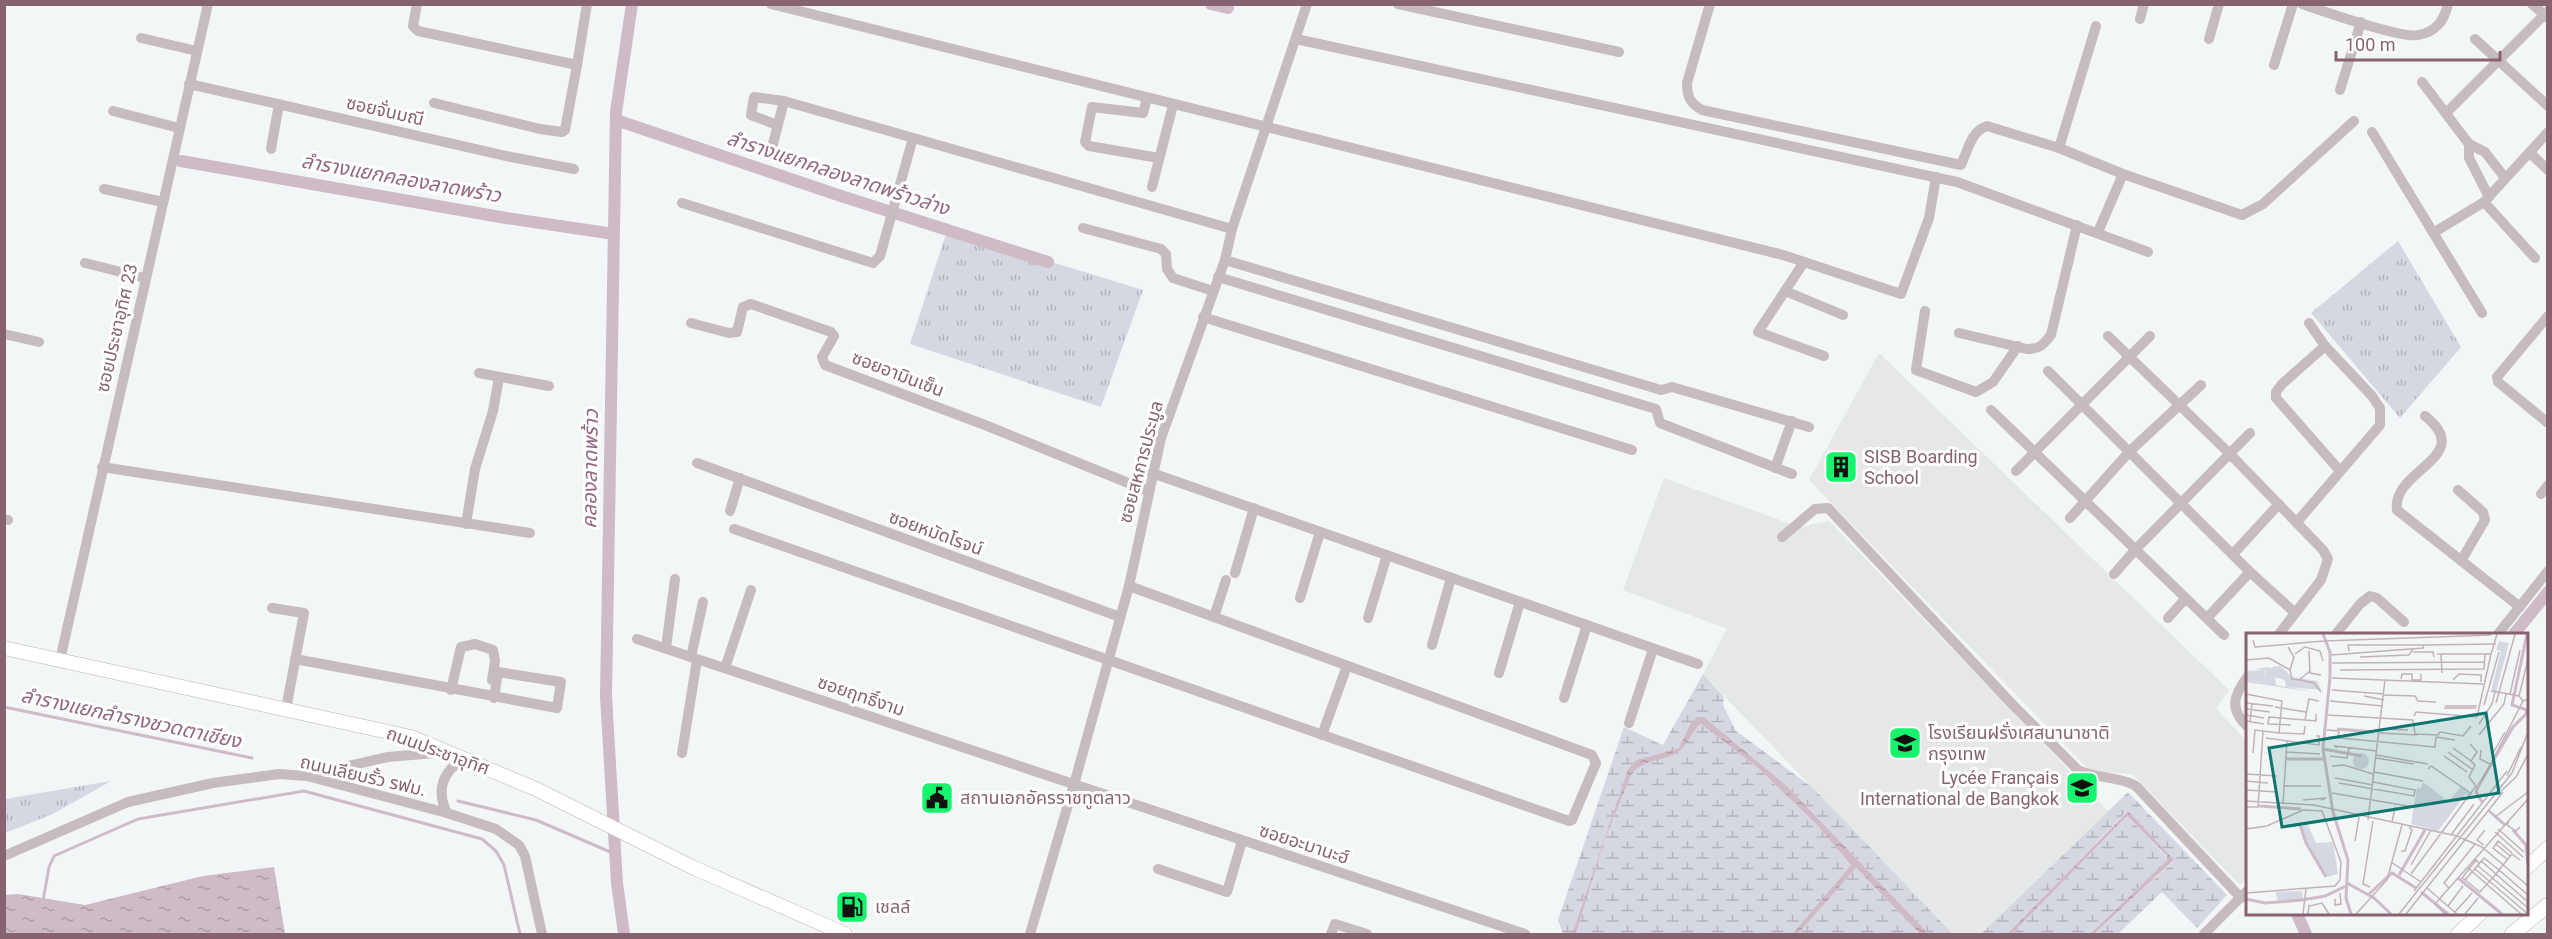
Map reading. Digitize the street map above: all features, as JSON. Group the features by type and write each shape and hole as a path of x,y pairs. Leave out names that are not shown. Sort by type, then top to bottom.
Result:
{"highway":[{"path":"2517,930 2547,897"},
{"path":"2517,930 2547,905"}],"main road":[{"name":"ถนนประชาอุทิศ","path":"4,648 411,737 536,789 692,867 845,934"},
{"path":"2528,866 2547,848"},
{"path":"2458,934 2479,915"}],"street":[{"name":"ซอยประชาอุทิศ 23","path":"60,660 208,4"},
{"path":"417,4 413,26 418,31 577,65"},
{"path":"434,103 540,129 562,132 565,130 587,4"},
{"path":"771,4 813,10 1173,105 1804,262 1901,294 1929,218 1936,177"},
{"name":"ซอยสหการประมูล","path":"1030,934 1129,586 1161,438 1225,260 1232,229 1307,4"},
{"path":"1398,4 1619,52"},
{"path":"1710,4 1687,83 1687,92 1693,104 1702,110 1961,165"},
{"path":"2140,19 2145,4"},
{"path":"2209,39 2219,4"},
{"path":"2274,65 2293,4"},
{"path":"2302,4 2416,36 2438,27 2446,16 2448,4"},
{"path":"2446,113 2546,15 2532,4"},
{"path":"2340,90 2361,22"},
{"path":"2059,148 2096,26"},
{"path":"141,38 197,51"},
{"path":"1296,39 1957,182 2148,252"},
{"path":"2475,39 2547,106"},
{"path":"2422,82 2469,144 2485,152 2505,178"},
{"name":"ซอยจั่นมณี","path":"189,84 511,157 574,169"},
{"path":"777,125 751,116 755,97 784,101 1232,229"},
{"path":"1147,98 1143,113 1092,107 1085,142 1089,146 1159,158"},
{"path":"773,144 784,101"},
{"path":"271,149 279,104"},
{"path":"1152,186 1173,105"},
{"path":"113,111 179,128"},
{"path":"1957,182 1961,165 1974,135 1979,129 1987,126 2059,148 2123,174 2242,215 2263,204 2354,121"},
{"path":"2372,132 2482,313"},
{"path":"2433,233 2486,200 2547,132"},
{"path":"682,203 871,263 880,256 913,138"},
{"path":"2469,144 2469,158 2486,200 2535,258"},
{"path":"2530,153 2547,170"},
{"path":"2098,232 2123,174"},
{"path":"104,189 163,202"},
{"path":"1959,333 2037,349 2050,335 2077,225"},
{"path":"1083,228 1161,249 1166,254 1167,269 1173,278 1213,291"},
{"path":"1225,260 1661,390 1672,387 1809,427"},
{"path":"1804,262 1758,332 1824,356"},
{"path":"85,263 145,278"},
{"path":"1218,277 1656,410"},
{"path":"1280,296 1286,279"},
{"path":"1785,291 1844,315"},
{"name":"ซอยอามินเซ็น","path":"691,322 729,333 737,332 743,307 751,304 831,332 834,336 822,357 825,365 1148,491"},
{"path":"1368,322 1373,306"},
{"path":"1925,311 1916,370 1976,392 1994,381 2018,346"},
{"path":"2547,316 2497,377 2498,382 2547,423"},
{"path":"1203,317 1632,450"},
{"path":"2296,522 2380,425 2380,408 2372,396 2325,346 2309,323"},
{"path":"4,334 39,342"},
{"path":"2109,336 2229,453 2323,550 2328,560 2321,580 2279,633"},
{"path":"2016,471 2150,336"},
{"path":"2325,346 2282,384 2276,392 2276,398 2340,471"},
{"path":"1521,369 1524,350"},
{"path":"2048,370 2234,553 2250,572 2294,612"},
{"path":"479,374 549,386"},
{"path":"466,524 475,469 493,411 499,378"},
{"path":"2070,518 2130,451 2201,385"},
{"path":"1661,390 1656,410 1660,423 1792,474"},
{"path":"1991,410 2224,634"},
{"path":"2425,416 2436,425 2442,434 2442,447 2398,497 2397,510 2520,607"},
{"path":"1775,468 1791,421"},
{"path":"2114,574 2250,433"},
{"name":"ซอยหมัดโรจน์","path":"697,463 1120,617"},
{"path":"102,467 530,533"},
{"path":"1152,473 1698,664"},
{"path":"730,511 740,478"},
{"path":"2458,490 2483,512 2485,520 2461,561"},
{"path":"2234,553 2279,504"},
{"path":"1214,617 1231,576 1254,508"},
{"path":"1782,537 1815,509 1828,508 2013,705 2078,770 2091,776 2127,781 2136,786 2244,894 2204,934"},
{"path":"734,529 1571,821 1596,763 1592,755 1129,586"},
{"path":"1300,598 1320,532"},
{"path":"1368,618 1387,555"},
{"path":"2499,633 2547,570"},
{"path":"2207,618 2250,572"},
{"path":"1432,645 1451,578"},
{"path":"666,648 675,579"},
{"path":"725,668 751,590"},
{"path":"2337,633 2360,604 2370,596 2377,598 2404,622"},
{"path":"2168,618 2186,598"},
{"path":"682,753 703,602"},
{"path":"1499,673 1520,602"},
{"path":"272,608 304,613 286,709"},
{"path":"1564,698 1587,625"},
{"name":"ซอยฤทธิ์งาม","path":"637,639 1074,785"},
{"path":"451,690 461,647 475,644 493,650 495,661 492,698"},
{"path":"1629,723 1653,649"},
{"path":"295,659 492,698 557,708 561,682 498,672 492,698"},
{"path":"1322,735 1347,666"},
{"path":"2246,678 2238,690 2235,704 2238,717 2246,726"},
{"path":"307,776 388,757 447,752"},
{"path":"447,813 441,797 442,782 453,765 464,759"},
{"name":"ถนนเลียบรั้ว รฟม.","path":"4,856 128,802 213,783 279,774 307,776 447,813 496,829 519,845 525,856 542,934"},
{"name":"ซอยอะมานะฮ์","path":"1074,785 1525,934"},
{"path":"1158,869 1227,892 1242,841"},
{"path":"1331,934 1335,924 1367,934"}],"shaded area":[{"path":"1879,353 2229,690 2216,708 2246,741 2246,878 2240,885 2132,774 2090,771 1809,480"},
{"name":"โรงเรียนฝรั่งเศสนานาชาติ กรุงเทพ","path":"1664,478 1799,527 1829,521 2108,811 1981,934 1953,934 1703,674 1727,629 1623,590"}],"green space":[{"path":"946,234 1047,265 1055,263 1143,290 1101,407 910,344"},
{"path":"2398,241 2461,347 2400,418 2311,313"},
{"path":"1703,674 1724,697 1723,705 1736,731 1813,788 1953,934 1929,934 1787,786 1704,717 1690,724 1679,748 1636,760 1628,769 1572,934 1563,934 1558,920 1624,727 1663,745"},
{"path":"1701,724 1758,768 1816,824 1851,865 1792,934 1576,934 1604,842 1631,775 1646,763 1674,753"},
{"path":"111,781 53,814 5,833 5,799"},
{"path":"2128,792 2227,895 2197,928 2162,892 2118,934 2094,934 2174,861 2127,811 2007,934 1981,934"},
{"path":"2127,816 2167,857 2167,860 2090,934 2012,934"},
{"path":"1856,868 1920,934 1798,934"}],"water":[{"path":"1697,717 1704,717 1787,786 1929,934 1920,934 1856,868 1798,934 1792,934 1851,865 1816,824 1758,768 1701,724 1681,750 1669,757 1643,765 1631,775 1604,842 1576,934 1572,934 1628,769 1636,760 1679,748 1690,724"},
{"path":"2128,811 2174,860 2094,934 2090,934 2167,860 2167,856 2127,816 2012,934 2007,934"},
{"path":"274,867 285,934 5,934 5,895 18,894 85,905 203,876"}],"waterway":[{"name":"คลองลาดพร้าว","path":"624,934 617,883 606,696 616,112 632,4"},
{"path":"1211,4 1228,8"},
{"name":"ลำรางแยกคลองลาดพร้าวล่าง","path":"616,120 841,196 1048,262"},
{"name":"ลำรางแยกคลองลาดพร้าว","path":"181,161 506,218 614,234"},
{"path":"2515,633 2548,592"},
{"name":"ลำรางแยกลำรางชวดตาเชียง","path":"4,707 252,758"},
{"path":"43,901 49,867 54,856 138,819 304,791 482,839 496,851 504,865 520,934"},
{"name":"ลำรางแยกลำรางชวดตาเชียง","path":"458,801 536,820 615,854"},
{"path":"2297,915 2306,934"}],"place":[{"name":"SISB Boarding School","path":"1841,467"},
{"name":"โรงเรียนฝรั่งเศสนานาชาติ กรุงเทพ","path":"1905,743"},
{"name":"Lycée Français International de Bangkok","path":"2082,788"},
{"name":"สถานเอกอัครราชทูตลาว","path":"937,798"},
{"name":"เชลล์","path":"852,907"}]}
